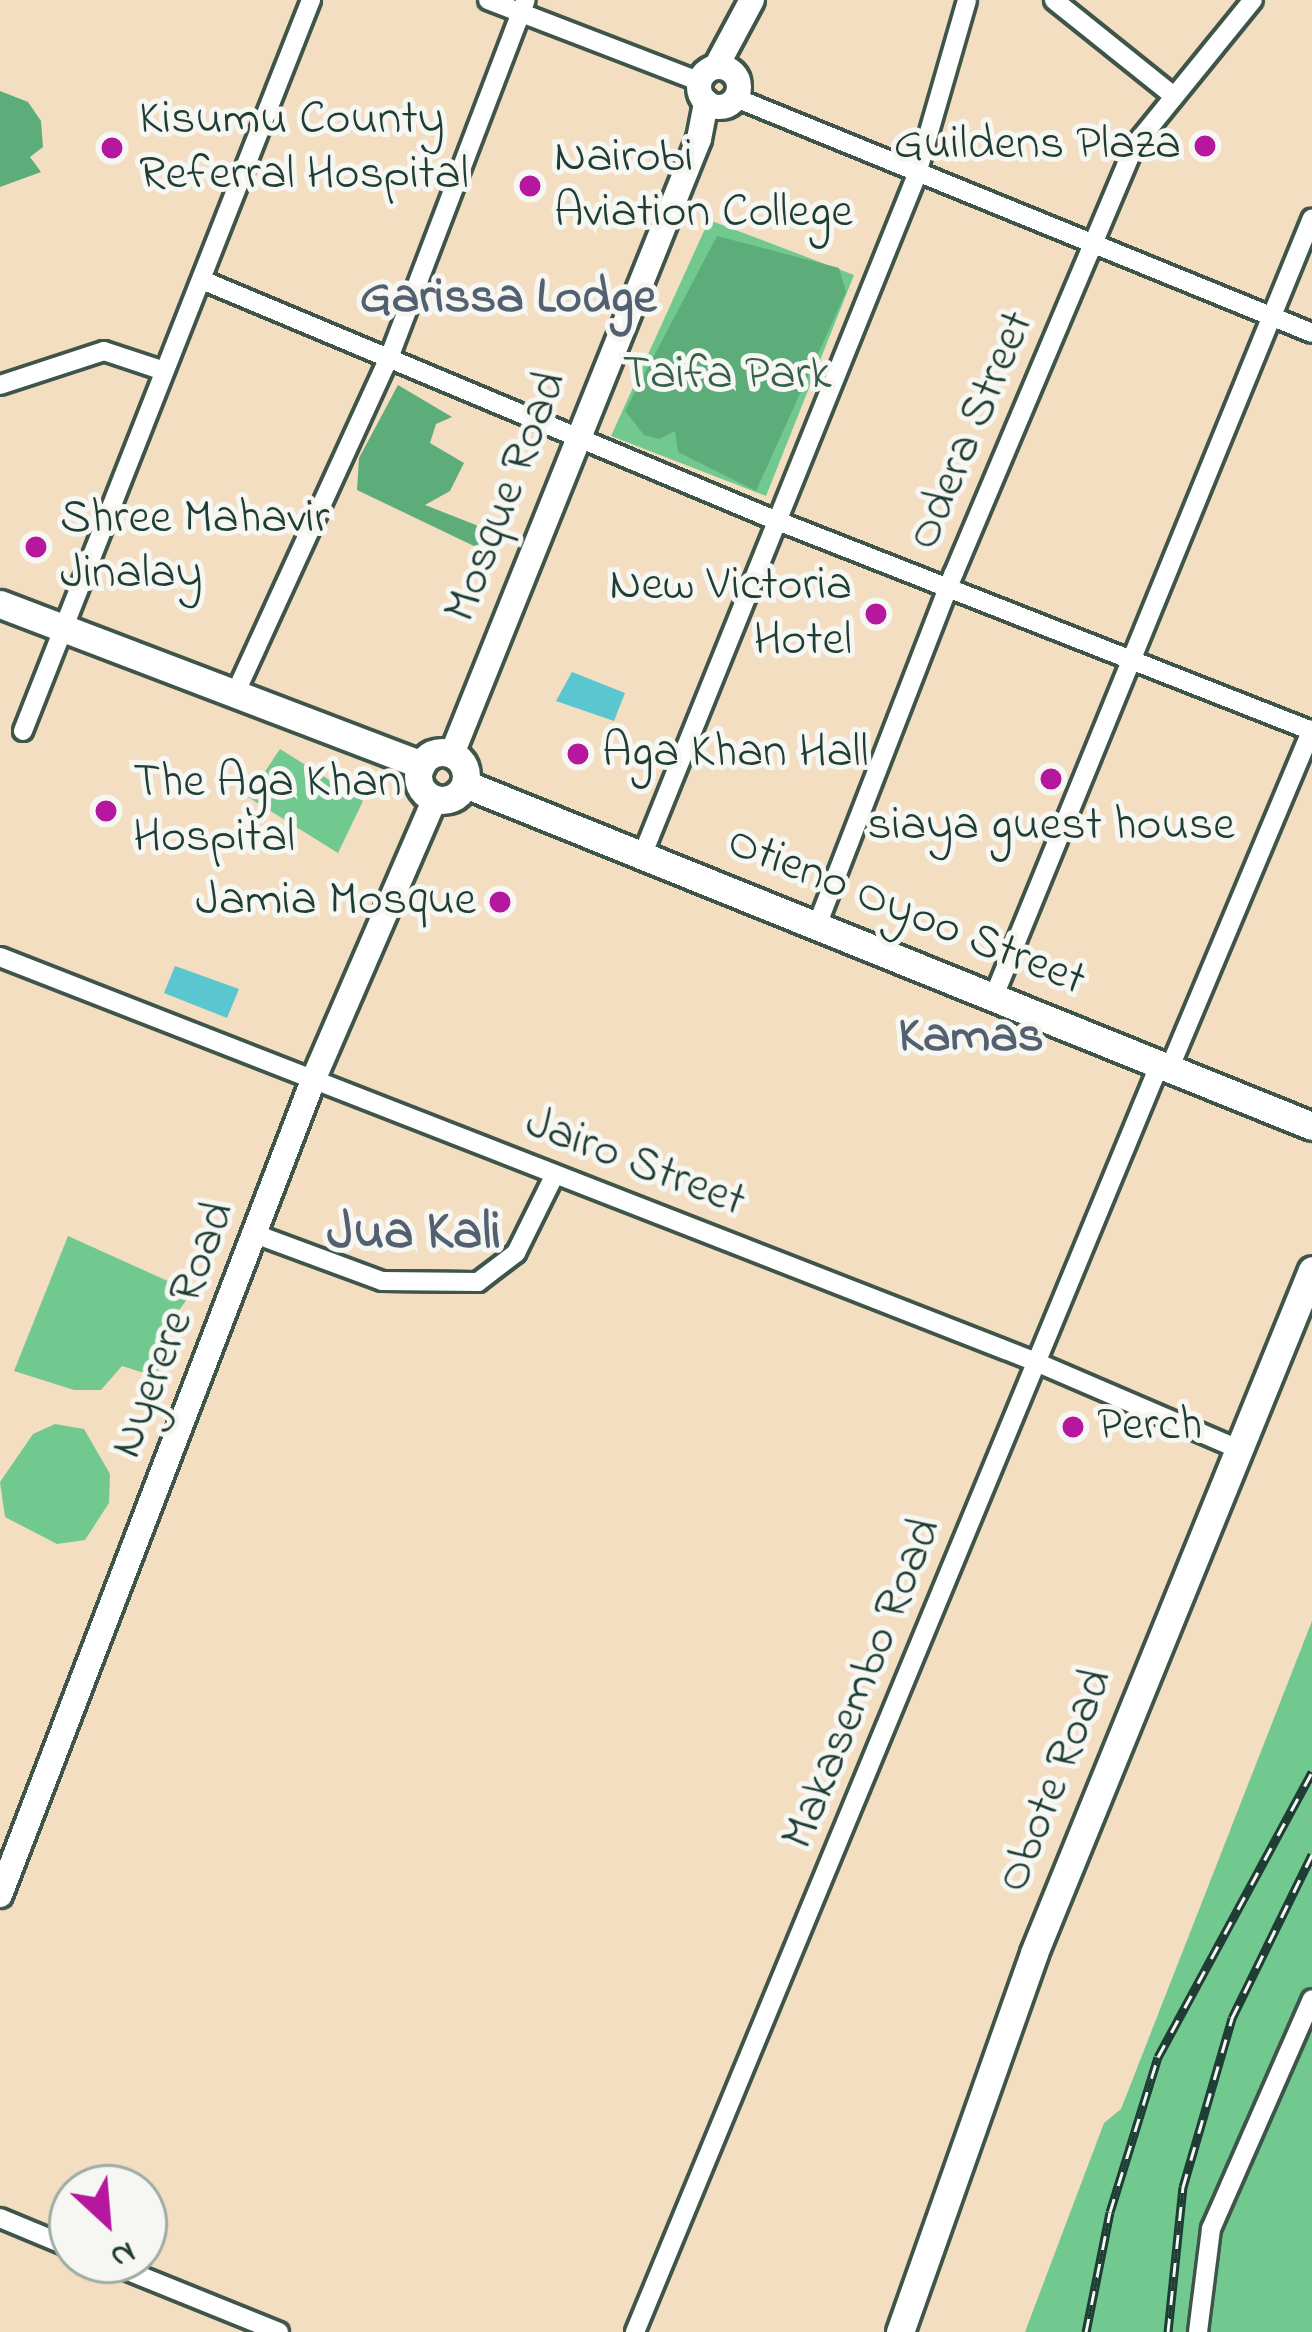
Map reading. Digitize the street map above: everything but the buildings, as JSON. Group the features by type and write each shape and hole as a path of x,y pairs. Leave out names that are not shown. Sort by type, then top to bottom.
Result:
{"highway":[{"path":"0,604 421,765"},
{"path":"434,753 452,754 464,766 465,784 453,797 435,799 418,781 421,765 434,753"},
{"name":"Otieno Oyoo Street","path":"465,784 1312,1126"},
{"name":"Obote Road","path":"900,2332 1034,1953 1312,1270"}],"main road":[{"name":"Mosque Road","path":"452,754 574,437 752,0"},
{"name":"Nyerere Road","path":"0,1895 314,1078 435,799"}],"street":[{"path":"23,731 58,627 202,280 311,0"},
{"path":"488,0 523,7 916,177 1312,333"},
{"path":"642,856 916,177 967,0"},
{"path":"1054,0 1174,96"},
{"name":"Odera Street","path":"818,923 950,584 1135,145 1253,0"},
{"path":"235,694 389,358 523,7"},
{"path":"994,996 1267,314 1312,218"},
{"path":"202,280 574,437 1312,731"},
{"path":"0,386 104,351 164,371"},
{"name":"Makasembo Road","path":"635,2332 1036,1361 1312,731"},
{"name":"Jairo Street","path":"0,957 1036,1361 1238,1449"},
{"path":"255,1234 382,1281 464,1285 500,1271 516,1253 554,1176"},
{"path":"1198,2332 1218,2208 1312,1999"},
{"path":"0,2218 48,2238"},
{"path":"160,2284 279,2332"}],"green space":[{"path":"0,91 28,102 41,121 43,147 30,157 41,172 0,187"},
{"name":"Taifa Park","path":"709,220 854,275 766,496 611,436"},
{"name":"Taifa Park","path":"717,236 839,268 846,292 756,491 678,452 675,431 659,439 644,435 625,411"},
{"path":"398,385 452,417 436,424 430,443 464,463 450,491 425,505 476,525 489,541 474,546 357,490 359,458"},
{"path":"280,749 363,801 338,853 248,797"},
{"path":"68,1236 192,1292 168,1326 157,1377 122,1366 101,1390 74,1390 14,1371"},
{"path":"55,1424 84,1429 110,1474 109,1503 85,1540 57,1544 5,1517 0,1482 33,1434"},
{"path":"1312,1621 1312,2332 1025,2332 1104,2123 1121,2109"}],"water":[{"path":"572,672 625,693 614,721 556,701"},
{"path":"175,966 239,989 227,1018 164,993"}],"railway":[{"path":"1086,2332 1110,2212 1158,2057 1312,1772"},
{"path":"1168,2332 1183,2187 1232,2018 1312,1855"}],"place":[{"name":"Guildens Plaza","path":"1205,146"},
{"name":"Kisumu County Referral Hospital","path":"112,148"},
{"name":"Nairobi Aviation College","path":"530,186"},
{"name":"Shree Mahavir Jinalay","path":"36,547"},
{"name":"New Victoria Hotel","path":"876,614"},
{"name":"Aga Khan Hall","path":"578,754"},
{"name":"siaya guest house","path":"1051,779"},
{"name":"The Aga Khan Hospital","path":"106,811"},
{"name":"Jamia Mosque","path":"500,902"},
{"name":"Perch","path":"1073,1427"}],"district":[{"name":"Garissa Lodge","path":"508,299"},
{"name":"Kamas","path":"971,1038"},
{"name":"Jua Kali","path":"414,1234"}]}
